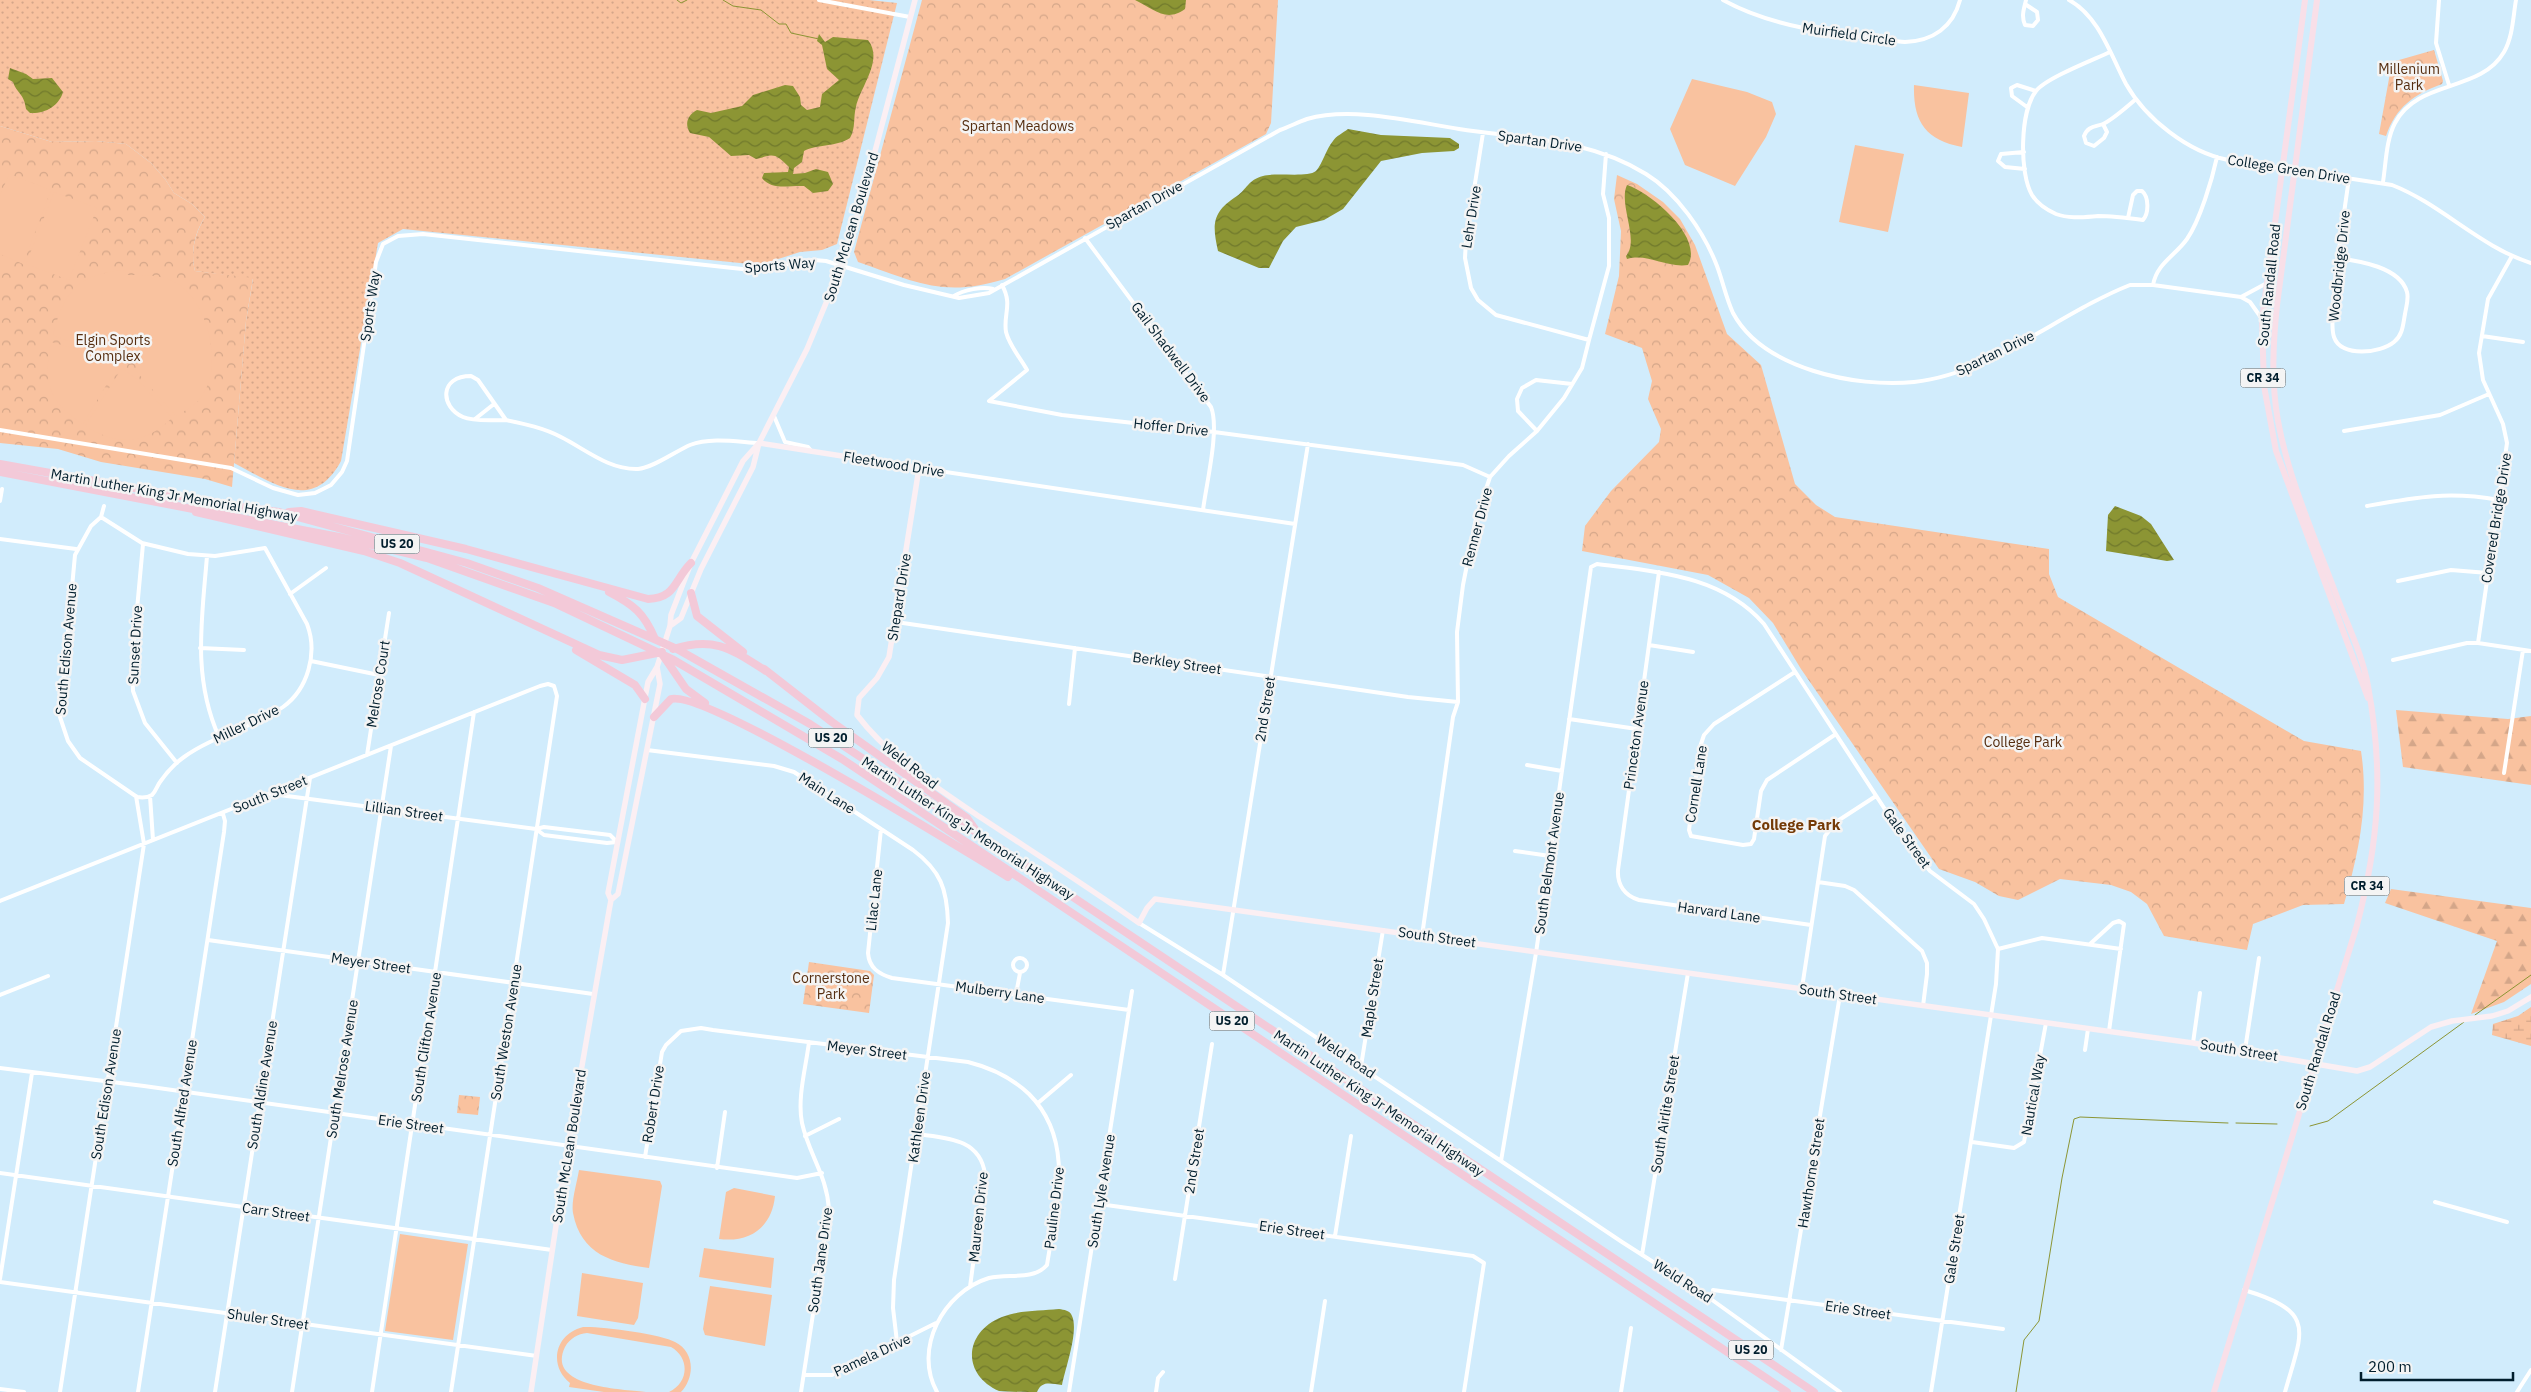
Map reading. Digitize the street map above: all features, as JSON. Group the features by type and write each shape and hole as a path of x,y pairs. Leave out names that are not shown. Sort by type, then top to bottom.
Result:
{"highway":[{"name":"Martin Luther King Jr Memorial Highway","path":"0,464 234,506 279,512 467,563 538,588 652,636 810,724 980,835 1814,1392"},
{"name":"Martin Luther King Jr Memorial Highway","path":"0,472 176,504 339,537 427,558 554,603 672,659 842,759 1786,1392"},
{"path":"176,504 205,515 364,550 400,563 599,655 622,660 661,653 697,642 716,644 735,651 766,671"},
{"path":"279,512 302,511 466,549 543,568 642,597 658,598 673,590 682,572 691,562"},
{"path":"596,585 634,605 648,622 661,653 686,689 726,717"},
{"path":"691,593 697,616 766,671 967,818 980,835"},
{"path":"548,633 629,681 645,699"},
{"path":"654,717 671,699 688,699 726,717 884,802 1028,890 1053,902"}],"main road":[{"name":"South Randall Road","path":"2304,0 2262,320 2264,386 2276,451 2362,686 2370,703"},
{"name":"South Randall Road","path":"2214,1392 2357,925 2373,851 2379,785 2378,750 2361,661 2298,490 2278,421 2274,386 2273,346 2317,0"}],"street":[{"path":"819,0 910,17"},
{"name":"South McLean Boulevard","path":"531,1392 568,1146 593,994 611,900 608,893 648,682 657,667 670,626 670,615 691,562 743,461 759,443 774,416 824,311 860,208 915,0"},
{"name":"Muirfield Circle","path":"1723,0 1764,17 1803,28 1905,42 1929,38 1941,31 1953,17 1960,0"},
{"name":"College Green Drive","path":"2069,0 2092,19 2136,99 2164,128 2192,146 2217,157 2295,171 2383,182 2416,196 2512,256 2531,263"},
{"path":"2439,0 2436,43 2449,86"},
{"path":"2383,182 2391,134 2401,113 2421,96 2482,73 2498,60 2505,50 2510,36 2516,0"},
{"path":"2025,2 2037,12 2038,20 2034,26 2027,26 2023,20 2025,2"},
{"path":"2110,52 2048,82 2036,90 2027,106 2024,119 2025,169 2034,197 2055,214 2068,217 2143,220 2147,216 2146,197 2140,191 2133,195 2128,218"},
{"path":"2027,106 2012,96 2011,88 2017,85 2036,90"},
{"path":"2103,124 2107,132 2104,138 2094,146 2086,143 2084,136 2089,129 2095,125 2103,124 2136,99"},
{"name":"Spartan Drive","path":"842,264 904,285 959,298 989,293 1028,273 1086,238 1280,130 1309,119 1353,115 1483,133 1554,140 1606,154 1647,174 1675,198 1710,248 1727,300 1750,337 1780,357 1802,367 1856,380 1906,382 1955,373 1997,354 2113,292 2130,285 2153,285 2241,297"},
{"name":"Lehr Drive","path":"1483,133 1465,258 1471,288 1478,300 1496,315 1589,340"},
{"path":"2024,152 2005,152 2001,154 1998,161 2005,168 2025,169"},
{"name":"Renner Drive","path":"1422,936 1453,716 1458,702 1457,632 1463,585 1476,519 1490,477 1537,431 1564,398 1582,368 1609,266 1609,218 1603,194 1606,154"},
{"path":"2153,285 2155,274 2160,265 2187,238 2198,216 2217,157"},
{"name":"Woodbridge Drive","path":"2338,258 2376,266 2399,280 2404,286 2408,297 2402,329 2396,341 2359,352 2344,349 2335,340 2333,329 2338,258 2349,178"},
{"name":"Sports Way","path":"0,430 231,468 273,488 298,495 315,494 331,484 342,472 347,461 376,262 383,244 398,236 423,234 751,270 814,260 842,264"},
{"name":"Gail Shadwell Drive","path":"1086,238 1211,407 1214,415 1214,432 1203,510"},
{"name":"Covered Bridge Drive","path":"2478,642 2507,443 2504,424 2489,394 2479,362 2491,291 2512,256"},
{"path":"2241,297 2268,282"},
{"name":"Hoffer Drive","path":"1002,285 1008,302 1006,322 1008,338 1027,370 989,401 1062,415 1214,432 1463,465 1490,477"},
{"path":"2241,297 2250,302 2262,320"},
{"path":"2482,336 2523,342"},
{"path":"494,404 475,418 465,418 457,414 448,402 446,390 448,383 456,377 471,376 478,380 506,420"},
{"path":"1537,431 1518,411 1517,399 1522,388 1536,380 1572,384"},
{"path":"2344,431 2440,415 2489,394"},
{"path":"774,416 781,437 785,442 808,447 812,452"},
{"name":"Fleetwood Drive","path":"475,418 506,420 533,425 561,436 587,452 619,467 640,469 692,444 718,441 759,443 1295,524"},
{"name":"South McLean Boulevard","path":"670,626 681,618 691,593 754,466 759,443"},
{"name":"2nd Street","path":"1223,974 1308,444"},
{"name":"Shepard Drive","path":"857,715 859,698 877,678 889,657 919,468"},
{"path":"0,500 2,489"},
{"path":"2368,506 2442,494 2469,495 2499,500"},
{"name":"South Edison Avenue","path":"104,506 101,517 96,520 76,550 61,689 61,722 70,745 83,760 136,796 144,798 150,796"},
{"path":"101,517 143,544 207,556 200,648 201,677 219,737"},
{"path":"0,539 76,550"},
{"name":"Sunset Drive","path":"143,544 132,668 133,691 145,723 177,763"},
{"name":"Miller Drive","path":"150,796 177,763 219,737 284,706 302,686 311,661 310,632 266,548 207,556"},
{"name":"Gale Street","path":"1592,565 1659,572 1705,583 1720,589 1746,605 1764,624 1876,796 1922,862 1940,880 1977,908 1991,930 1998,948 1998,973 1931,1392"},
{"name":"South Belmont Avenue","path":"1502,1161 1536,953 1592,565"},
{"path":"290,594 326,568"},
{"path":"2398,581 2451,570 2488,574"},
{"name":"Princeton Avenue","path":"1628,895 1619,882 1618,870 1659,572"},
{"name":"Melrose Court","path":"367,755 389,613"},
{"name":"Berkley Street","path":"896,622 1408,697 1458,702"},
{"path":"2393,660 2455,645 2478,642 2531,652"},
{"path":"1649,646 1693,652"},
{"path":"200,648 244,650"},
{"path":"1069,704 1075,648"},
{"path":"2504,773 2523,650"},
{"path":"311,661 379,674"},
{"name":"South McLean Boulevard","path":"611,900 618,894 654,717 660,684 657,667"},
{"name":"Cornell Lane","path":"1795,672 1714,724 1702,740 1689,833 1697,838 1747,846 1753,842 1761,791 1767,780 1836,734"},
{"name":"South Weston Avenue","path":"451,1392 557,696 556,689 552,685 540,686"},
{"name":"South Street","path":"0,901 223,814 272,794 278,789 392,746 540,686"},
{"name":"South Clifton Avenue","path":"372,1392 474,712"},
{"name":"Weld Road","path":"857,715 870,733 905,763 956,800 1139,923 1223,974 1642,1255 1708,1296 1840,1392"},
{"path":"1569,720 1637,728"},
{"name":"South Melrose Avenue","path":"292,1392 392,746"},
{"name":"Main Lane","path":"647,750 789,770 881,829 926,861 942,881 946,892"},
{"path":"1527,765 1562,771"},
{"name":"South Aldine Avenue","path":"215,1392 310,778"},
{"name":"Lillian Street","path":"272,794 536,829 544,827 610,835 617,842"},
{"name":"South Edison Avenue","path":"60,1392 144,844 136,796"},
{"path":"150,796 153,840"},
{"path":"1802,988 1826,833 1836,822 1876,796"},
{"name":"South Alfred Avenue","path":"138,1392 208,940 225,822 223,814"},
{"name":"Lillian Street","path":"536,829 544,835 607,843 617,842"},
{"name":"Lilac Lane","path":"873,968 868,954 881,829"},
{"path":"1515,852 1550,856"},
{"path":"1818,882 1845,886 1854,890 1917,946 1927,963 1923,1006"},
{"name":"Kathleen Drive","path":"897,1342 893,1308 894,1280 940,984 948,923 946,892"},
{"name":"Harvard Lane","path":"1628,895 1644,901 1811,925"},
{"name":"South Street","path":"1139,923 1147,908 1155,899 1383,929 1536,953 2245,1050 2314,1062 2345,1070 2362,1070 2431,1027 2452,1020 2492,1016 2508,1011 2531,997"},
{"path":"2090,944 2116,921 2121,921 2125,929 2109,1031"},
{"name":"Maple Street","path":"1361,1066 1383,929"},
{"path":"1998,948 2042,938 2121,949"},
{"name":"Meyer Street","path":"208,940 593,994"},
{"path":"2245,1050 2259,958"},
{"name":"Mulberry Lane","path":"873,968 880,975 892,978 1129,1010"},
{"path":"1016,994 1020,973"},
{"name":"South Airlite Street","path":"1642,1255 1688,973"},
{"path":"0,995 48,976"},
{"name":"South Lyle Avenue","path":"1069,1392 1132,991"},
{"path":"2193,1043 2200,993"},
{"name":"Hawthorne Street","path":"1782,1350 1840,995"},
{"name":"Nautical Way","path":"1972,1142 2014,1148 2024,1142 2046,1023"},
{"name":"Robert Drive","path":"644,1157 662,1052 666,1045 681,1032 696,1029 713,1030"},
{"path":"2085,1050 2088,1029"},
{"name":"Meyer Street","path":"713,1030 968,1062 999,1072 1016,1082 1038,1103"},
{"name":"South Jane Drive","path":"801,1392 829,1210 828,1190 806,1136 801,1108 809,1042"},
{"name":"2nd Street","path":"1175,1279 1212,1044"},
{"name":"Erie Street","path":"0,1068 259,1102 717,1168 797,1178 822,1172"},
{"path":"0,1280 32,1073"},
{"path":"1038,1103 1071,1075"},
{"name":"Pauline Drive","path":"938,1392 930,1372 930,1339 937,1322 949,1306 970,1287 988,1278 1036,1273 1047,1264 1061,1174 1055,1134 1038,1103"},
{"path":"717,1168 725,1112"},
{"path":"806,1136 839,1119"},
{"name":"Maureen Drive","path":"917,1134 960,1141 974,1149 982,1163 985,1174 970,1287"},
{"path":"1335,1236 1351,1136"},
{"name":"Carr Street","path":"0,1173 553,1250"},
{"path":"2435,1202 2507,1222"},
{"name":"Erie Street","path":"1098,1204 1473,1256 1484,1263 1464,1392"},
{"name":"Shuler Street","path":"0,1280 76,1293 537,1356"},
{"name":"Erie Street","path":"1713,1290 2003,1329"},
{"path":"2244,1290 2277,1301 2292,1312 2298,1324 2300,1339 2285,1392"},
{"path":"1311,1392 1325,1301"},
{"name":"Pamela Drive","path":"804,1375 832,1374 937,1322"},
{"path":"1621,1392 1631,1328"},
{"path":"2517,1392 2531,1370"},
{"path":"1156,1392 1158,1378 1163,1372"},
{"path":"0,1389 24,1392"}],"green space":[{"path":"0,0 869,0 897,3 837,244 822,250 800,252 760,265 403,229 378,243 341,461 330,477 318,486 305,490 278,485 234,463 246,321 253,279 195,271 194,243 205,217 192,204 174,193 151,163 126,144 96,141 52,142 0,126"},
{"name":"Spartan Meadows","path":"922,0 1278,0 1271,123 1266,134 1005,279 983,285 947,287 930,285 897,276 858,262 854,252"},
{"name":"Millenium Park","path":"2434,50 2443,81 2442,84 2423,92 2407,103 2395,117 2386,136 2379,134 2392,62"},
{"path":"1692,79 1747,92 1772,102 1776,114 1766,137 1735,186 1685,165 1670,129"},
{"path":"1914,85 1969,93 1962,147 1939,139 1930,134 1924,127 1916,109"},
{"name":"Elgin Sports Complex","path":"0,126 52,142 96,141 126,144 151,163 174,193 192,204 205,217 194,242 193,257 195,271 253,278 246,321 232,487 205,479 101,462 58,449 0,443"},
{"path":"1855,145 1904,154 1888,232 1839,222"},
{"path":"9,174 51,190 23,264 0,254 0,196"},
{"name":"College Park","path":"1617,175 1637,184 1663,202 1680,219 1695,245 1727,334 1761,365 1795,484 1816,505 1835,517 2049,549 2049,574 2058,597 2304,741 2361,751 2364,790 2361,828 2344,904 2303,905 2253,924 2247,950 2164,936 2147,904 2131,892 2111,885 2060,879 2018,900 1999,896 1975,882 1939,869 1801,669 1773,623 1749,598 1708,575 1582,551 1585,526 1611,491 1659,442 1661,429 1648,399 1652,381 1642,348 1605,334 1619,276 1621,231 1614,199"},
{"path":"54,192 97,208 69,280 26,264"},
{"path":"125,270 126,275 160,277 178,284 189,294 206,323 212,357 211,373 206,389 196,403 176,416 136,371 141,360 139,345 90,350 53,335 62,307 68,296 76,288 84,281 95,276"},
{"path":"51,342 83,351 117,367 83,424 62,407 55,399 51,389 48,379 48,368"},
{"path":"122,368 138,380 172,418 151,433 130,440 108,437 85,426"},
{"path":"2396,710 2508,719 2531,716 2531,785 2403,767"},
{"path":"2391,889 2531,908 2531,984 2504,1002 2471,1014 2497,941 2385,903"},
{"name":"Cornerstone Park","path":"809,962 870,971 874,975 869,1013 803,1004"},
{"path":"2531,1007 2531,1046 2492,1035 2493,1024 2518,1016"},
{"path":"459,1095 480,1097 478,1115 457,1113"},
{"path":"579,1170 660,1181 662,1186 649,1268 611,1259 591,1248 583,1239 573,1213 573,1198"},
{"path":"734,1188 775,1196 773,1207 758,1231 740,1238 730,1240 719,1239 726,1192"},
{"path":"400,1234 468,1244 453,1340 385,1331"},
{"path":"704,1248 774,1258 771,1288 699,1277"},
{"path":"582,1273 643,1283 638,1318 634,1325 577,1316"},
{"path":"710,1286 772,1295 765,1346 705,1335 703,1329"},
{"path":"583,1327 630,1331 657,1336 682,1346 691,1365 691,1372 686,1386 681,1392 669,1392 676,1388 685,1370 682,1357 671,1347 587,1333 574,1337 565,1347 562,1361 566,1371 590,1384 646,1392 604,1392 569,1387 570,1383 563,1376 559,1368 558,1351 566,1336"}],"water":[{"path":"1135,0 1186,0 1185,9 1172,15 1166,15"},
{"path":"819,34 825,42 833,37 868,40 873,56 870,74 858,99 850,138 839,143 804,151 802,162 794,168 793,174 805,173 816,169 828,172 833,184 828,191 813,193 804,186 782,187 771,185 762,178 764,173 788,172 789,167 777,157 771,156 756,159 749,155 731,156 709,137 690,133 687,123 691,114 697,110 711,113 742,106 753,95 785,85 793,86 800,97 801,105 807,110 820,107 822,94 839,80 827,69 822,45 817,41"},
{"path":"10,68 33,79 52,78 63,92 61,97 51,108 41,112 30,113 26,109 24,100 13,82 8,79"},
{"path":"1348,129 1381,135 1450,138 1459,144 1459,148 1454,151 1422,153 1381,161 1343,209 1324,220 1296,227 1283,241 1269,268 1259,268 1218,251 1215,233 1216,219 1218,213 1229,202 1251,182 1263,176 1306,174 1316,171 1334,139"},
{"path":"1627,185 1661,206 1682,229 1689,242 1691,254 1688,265 1642,258 1627,259 1626,256 1630,249 1631,241 1625,202"},
{"path":"2115,506 2141,516 2151,524 2174,560 2167,561 2106,551 2108,515"},
{"path":"1059,1309 1070,1313 1074,1323 1073,1340 1062,1385 1044,1384 1037,1392 1012,1392 999,1391 987,1384 978,1374 973,1364 972,1353 974,1343 980,1332 989,1324 1002,1317 1030,1311"}],"waterway":[{"path":"677,0 681,3 687,0"},
{"path":"723,0 733,6 761,10 779,24 786,24 791,33 819,39"},
{"path":"2475,1015 2531,975"},
{"path":"2310,1126 2328,1121 2464,1022"},
{"path":"2016,1392 2024,1340 2039,1321 2062,1178 2074,1119 2080,1117 2228,1123"},
{"path":"2236,1123 2277,1124"}],"district":[{"name":"College Park","path":"1796,825"}]}
